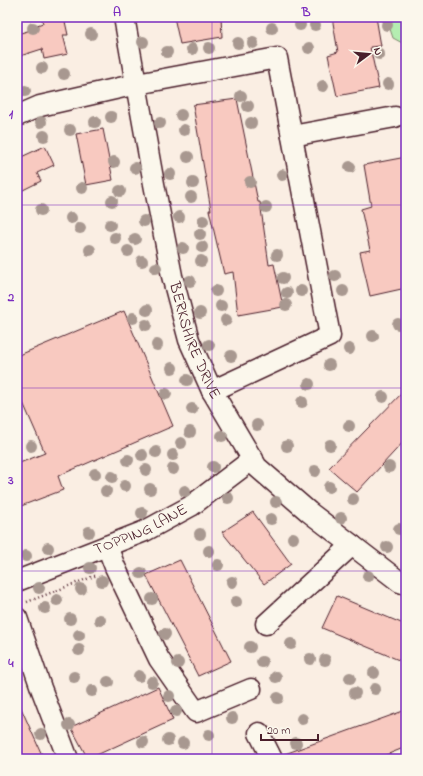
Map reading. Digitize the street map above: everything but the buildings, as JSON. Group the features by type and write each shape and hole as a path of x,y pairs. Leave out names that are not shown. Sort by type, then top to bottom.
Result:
{"street":[{"name":"BERKSHIRE DRIVE","path":"124,17 172,276 189,340 212,391 257,467 308,512 400,582 406,584"},
{"path":"17,116 40,106 137,84 277,58 330,336 212,391"},
{"path":"292,136 394,117"},
{"name":"TOPPING LANE","path":"17,581 145,532 191,506 253,459"},
{"path":"266,624 352,545"},
{"path":"106,546 159,659 196,712 251,689"},
{"path":"20,610 41,688 68,759"},
{"path":"259,733 272,759"}],"path":[{"path":"20,610 115,567"}],"green space":[{"path":"386,17 406,17 406,45 393,38"}]}
